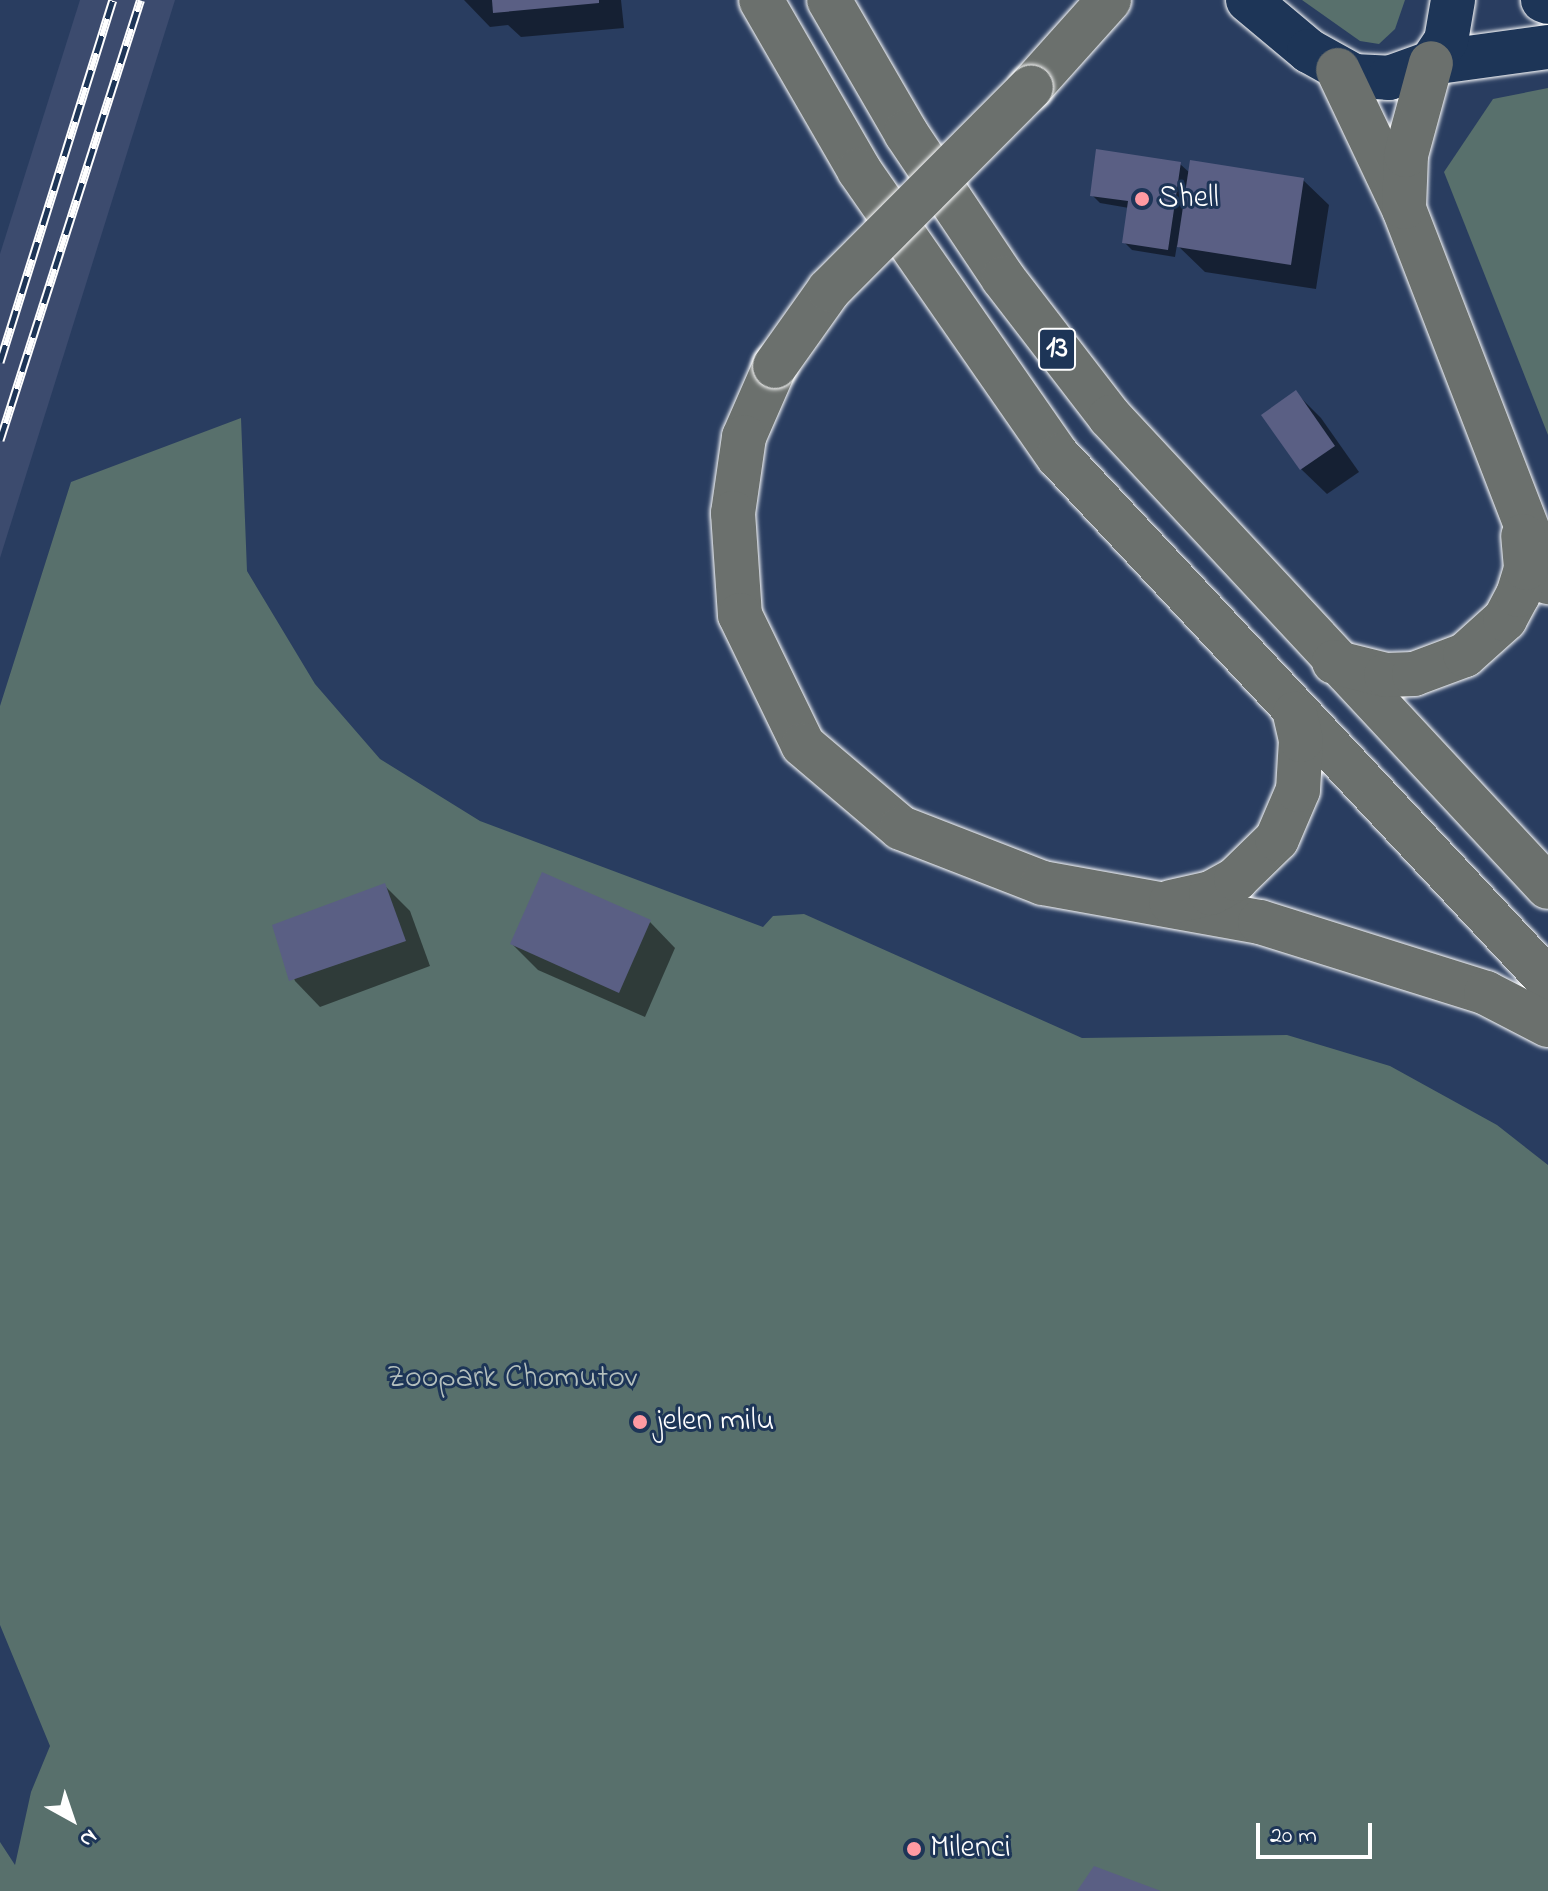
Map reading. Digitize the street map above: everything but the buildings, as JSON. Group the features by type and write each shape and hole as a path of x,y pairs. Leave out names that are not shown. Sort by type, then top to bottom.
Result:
{"highway":[{"name":"13","path":"761,0 859,170 1058,456 1295,714 1548,980"},
{"name":"13","path":"829,0 906,133 1052,342 1110,417 1334,662 1548,887"},
{"path":"1109,4 829,290 775,366 744,437 733,513 740,615 803,745 901,828 1043,883 1260,922 1355,950 1486,993 1548,1025"},
{"path":"1404,209 1406,155 1431,63"},
{"path":"1338,70 1404,209 1521,522 1548,582"},
{"path":"1334,662 1386,675 1414,674 1440,668 1476,647 1505,619 1518,595 1526,568 1521,522"},
{"path":"1154,903 1211,893 1258,861 1277,839 1298,790 1301,740 1295,714"}],"street":[{"path":"1248,0 1338,70 1389,78 1431,63 1548,47"},
{"path":"1431,63 1446,41 1453,0"}],"shaded area":[{"path":"80,0 175,0 0,558 0,254"}],"green space":[{"path":"1302,0 1405,0 1395,29 1379,44 1360,41"},
{"path":"1548,88 1548,435 1444,172 1493,99"},
{"name":"Zoopark Chomutov","path":"241,418 247,571 315,684 380,759 480,821 763,927 773,916 804,914 1082,1038 1287,1035 1390,1066 1497,1125 1548,1165 1548,1891 0,1891 0,1842 15,1865 31,1792 50,1746 0,1625 0,706 71,482"}],"railway":[{"path":"0,362 113,0"},
{"path":"0,440 140,0"}],"place":[{"name":"Shell","path":"1142,199"},
{"name":"jelen milu","path":"640,1422"},
{"name":"Milenci","path":"914,1849"}]}
